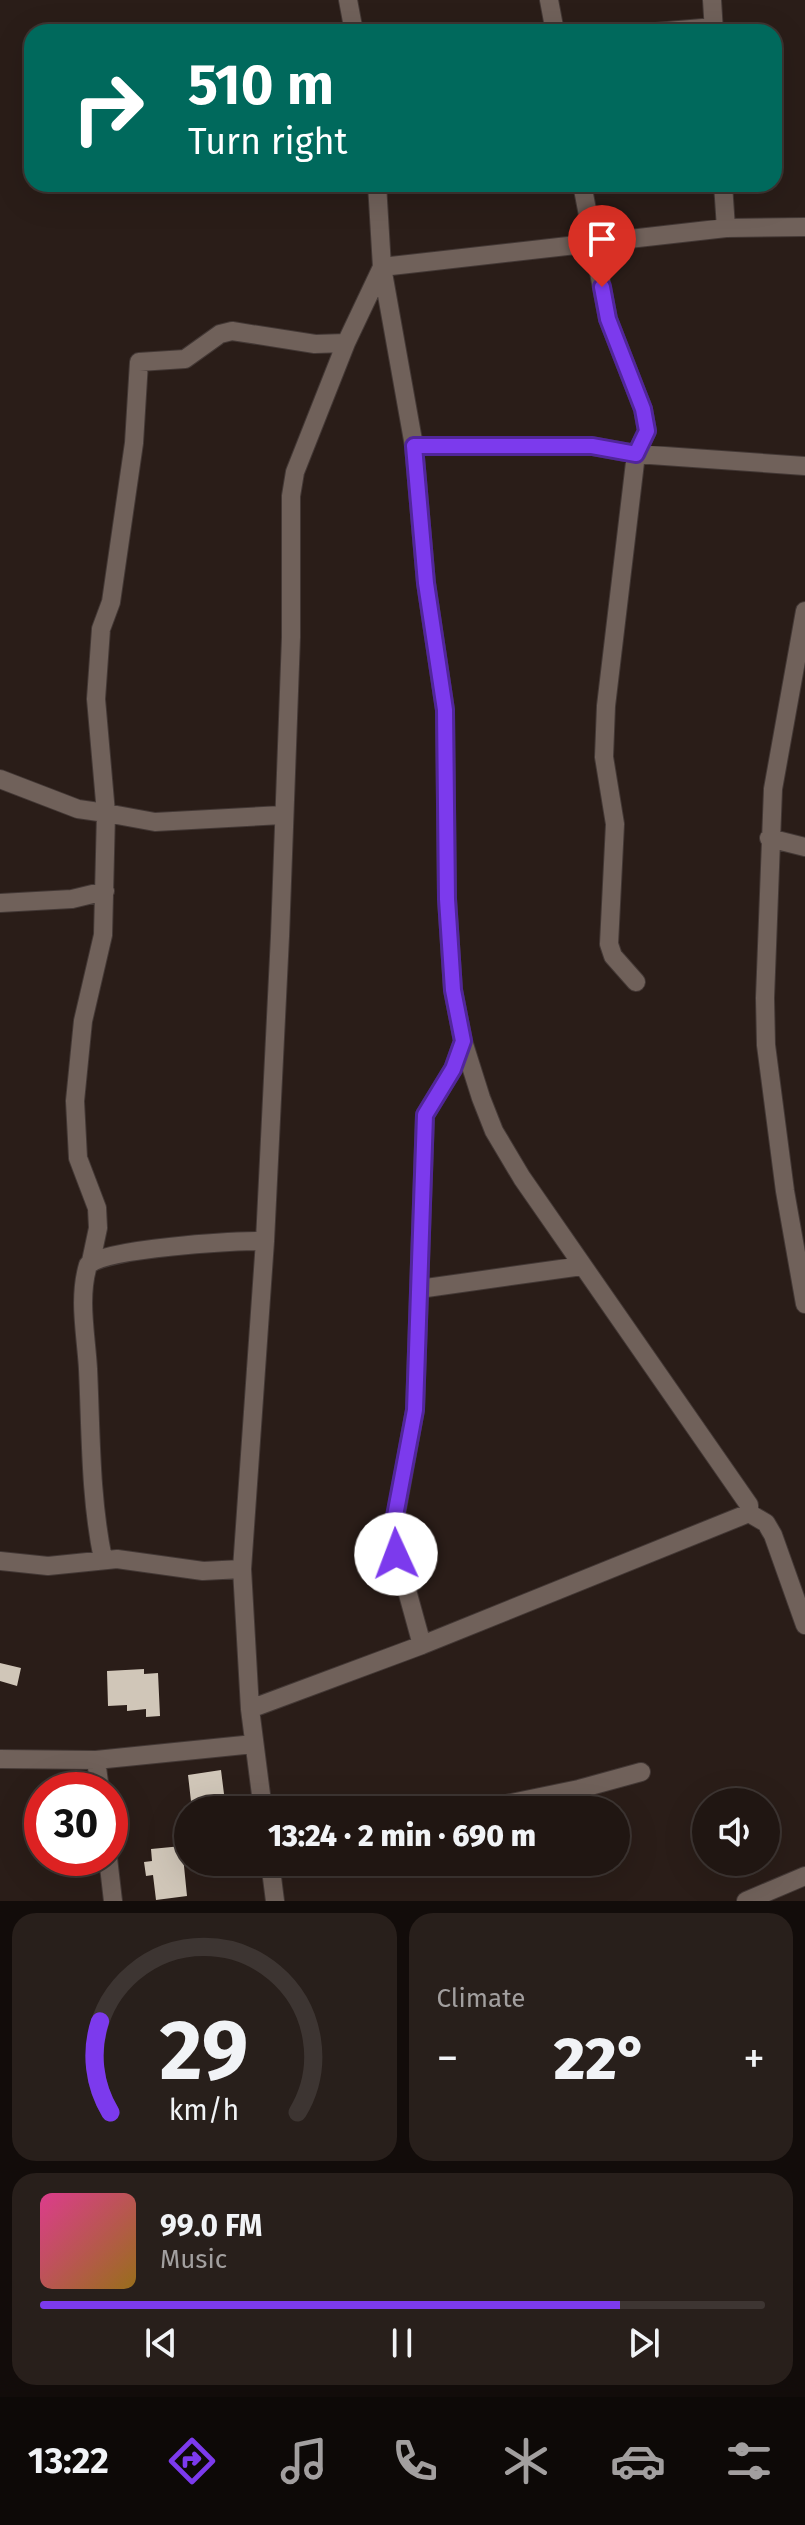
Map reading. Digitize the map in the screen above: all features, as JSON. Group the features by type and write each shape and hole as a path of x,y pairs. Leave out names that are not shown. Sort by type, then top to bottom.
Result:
{"street":[{"path":"348,0 352,24"},
{"path":"549,0 554,24"},
{"path":"712,0 714,24"},
{"path":"377,192 382,267 414,446 426,583 445,710 447,899 453,990 463,1041 494,1131 582,1266 749,1505 749,1513"},
{"path":"584,192 608,319 643,409 647,431 636,454 606,706 604,757 615,824 609,944 613,956 636,982"},
{"path":"724,192 726,228"},
{"path":"382,267 726,228 805,227"},
{"path":"261,1796 250,1709 242,1569 265,1241 291,637 291,496 295,472 346,343 382,267"},
{"path":"103,1559 95,1509 83,1311 85,1276 98,1228 97,1208 78,1158 75,1101 83,1021 103,935 106,813 96,699 101,629 111,602 132,458 139,362 185,359 220,334 232,331 315,344 346,343"},
{"path":"414,446 592,446 636,454 805,466"},
{"path":"805,611 773,789 769,838 766,1045 785,1191 805,1304"},
{"path":"0,779 78,809 155,822 282,815"},
{"path":"769,838 805,847"},
{"path":"0,903 72,899 105,891"},
{"path":"422,1645 392,1536 415,1410 425,1115 453,1069 463,1041"},
{"path":"91,1261 200,1244 265,1241"},
{"path":"419,1289 582,1266"},
{"path":"749,1513 766,1523 773,1535 805,1625"},
{"path":"250,1709 422,1645 749,1513"},
{"path":"0,1561 48,1566 103,1559 203,1571 242,1569"},
{"path":"1,1758 96,1760 254,1744"},
{"path":"96,1760 98,1772"},
{"path":"545,1796 641,1772"},
{"path":"110,1876 113,1901"},
{"path":"272,1876 275,1901"},
{"path":"746,1901 805,1876"}],"building":[{"path":"0,1663 21,1668 17,1686 0,1681"},
{"path":"144,1669 144,1674 158,1673 160,1716 146,1717 146,1709 127,1711 127,1705 108,1706 107,1671"},
{"path":"221,1770 224,1796 190,1796 188,1775"},
{"path":"174,1847 174,1876 185,1876 187,1896 156,1900 153,1875 146,1876 144,1862 152,1861 151,1849"}],"route":[{"path":"396,1554 392,1536 415,1410 425,1115 435,1093 453,1069 463,1041 453,990 447,899 445,710 426,583 414,446 592,446 636,454 647,431 643,409 608,319 602,287"}]}
